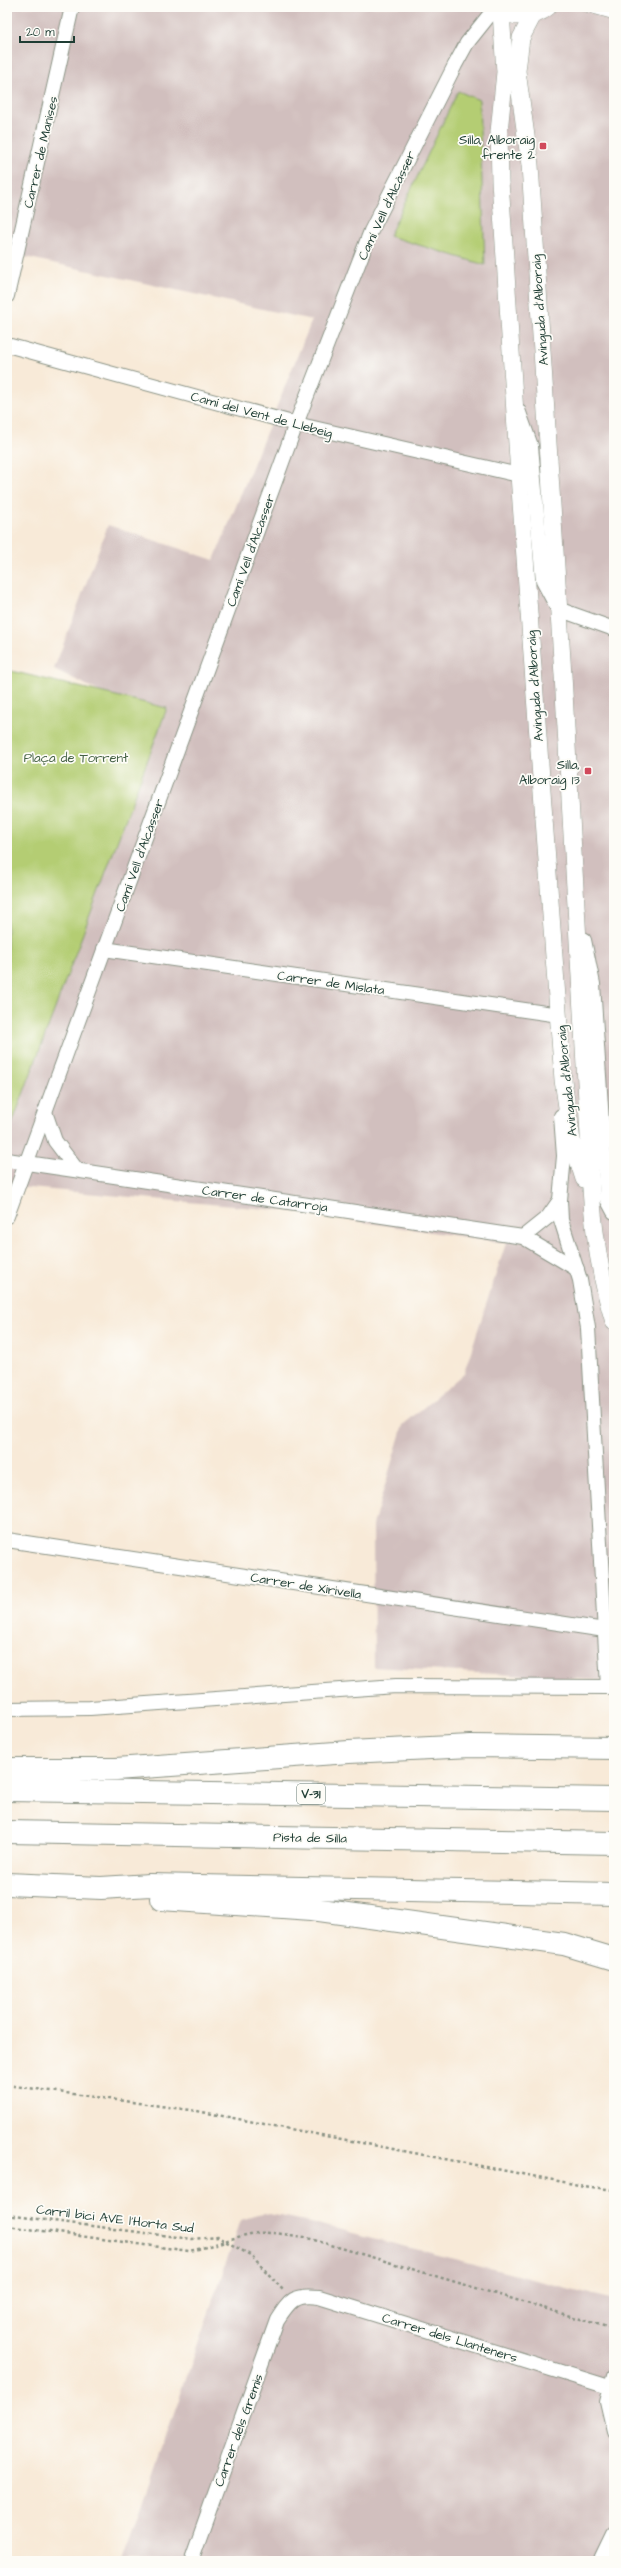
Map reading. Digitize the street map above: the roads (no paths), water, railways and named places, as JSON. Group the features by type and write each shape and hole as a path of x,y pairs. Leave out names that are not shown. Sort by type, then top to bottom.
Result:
{"highway":[{"path":"7,1769 116,1769 349,1752 471,1746 614,1748"},
{"name":"V-31","path":"7,1790 614,1799"},
{"name":"Pista de Silla","path":"7,1832 614,1843"},
{"path":"7,1884 101,1888 150,1884 614,1894"},
{"path":"101,1888 149,1898 312,1909 564,1944 614,1959"}],"street":[{"name":"Carrer de Manises","path":"7,296 72,7"},
{"path":"497,9 522,17 533,15 548,7"},
{"name":"Avinguda d’Alboraig","path":"497,9 505,72 499,132 500,181 518,475 561,1052 572,1141 590,1196"},
{"name":"Camí Vell d'Alcàsser","path":"7,1216 296,424 371,231 466,43 497,9"},
{"name":"Avinguda d’Alboraig","path":"533,15 521,38 517,71 530,166 589,1136 590,1196"},
{"name":"Camí del Vent de Llebeig","path":"7,345 296,424 518,475"},
{"name":"Avinguda d’Alboraig","path":"514,400 531,446 543,581 558,609"},
{"path":"558,609 614,629"},
{"path":"574,896 593,984 607,1199 614,1212"},
{"name":"Carrer de Mislata","path":"104,949 559,1015"},
{"path":"7,1709 90,1708 396,1686 608,1687 588,1328 577,1269 564,1232 560,1200 564,1156 560,1094 561,1052"},
{"path":"45,1112 55,1141 77,1170"},
{"name":"Carrer de Catarroja","path":"7,1160 523,1237 577,1269"},
{"path":"590,1196 595,1241 614,1322"},
{"path":"523,1237 543,1222 560,1200"},
{"name":"Carrer de Xirivella","path":"7,1540 606,1630"},
{"name":"Carrer dels Llanteners","path":"290,2301 305,2295 319,2296 612,2381"},
{"name":"Carrer dels Gremis","path":"192,2561 277,2320 290,2301"},
{"path":"612,2381 607,2402 614,2432"},
{"path":"601,2561 614,2534"}],"lane":[{"path":"582,7 614,16"}],"place":[{"name":"Silla, Alboraig frente 2","path":"543,146"},
{"name":"Silla, Alboraig 13","path":"588,771"}],"park label":[{"name":"Plaça de Torrent","path":"76,757"}]}
